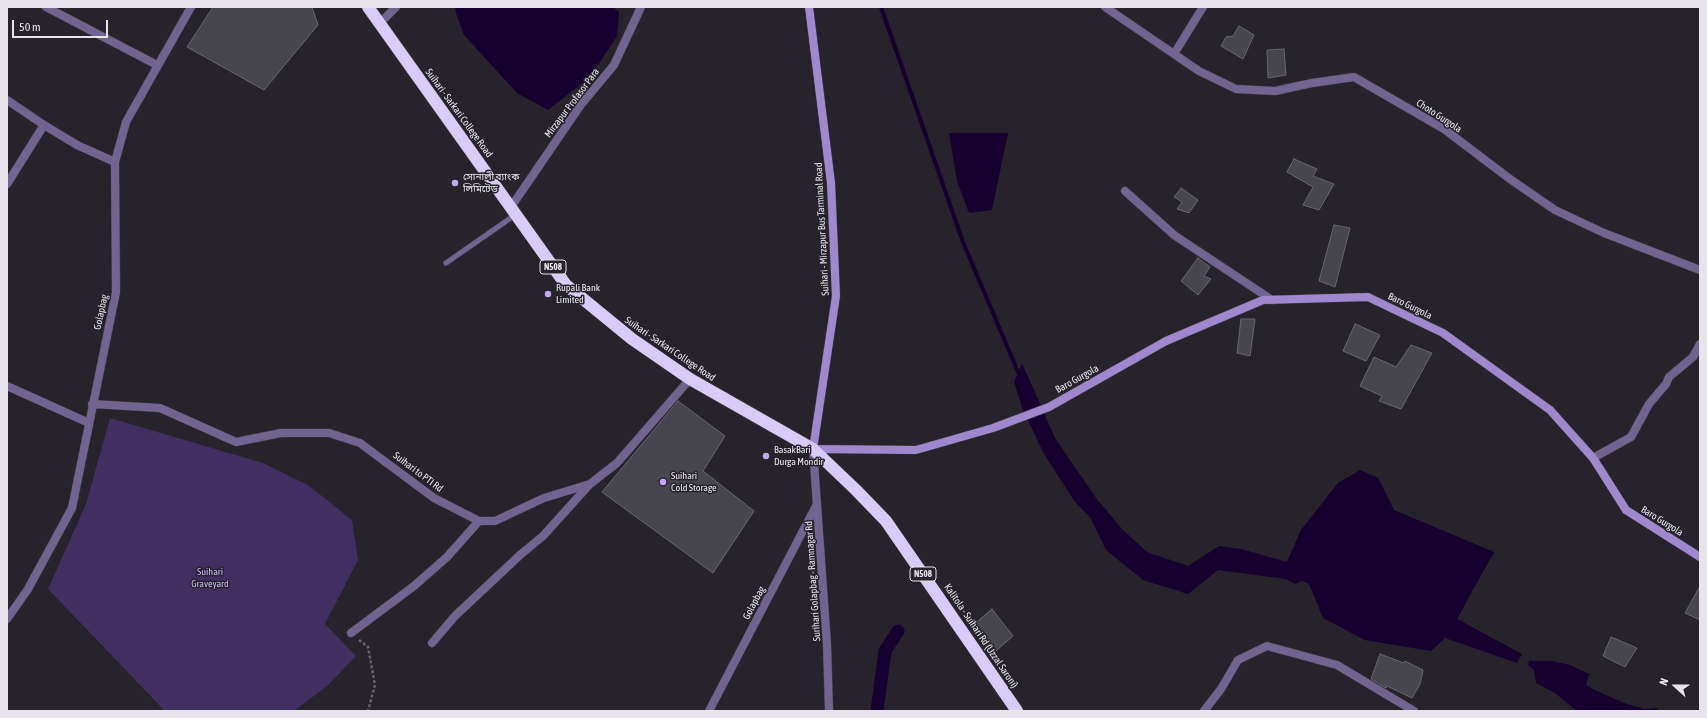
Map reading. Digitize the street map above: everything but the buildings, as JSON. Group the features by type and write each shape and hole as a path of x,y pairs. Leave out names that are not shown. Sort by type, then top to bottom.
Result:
{"highway":[{"name":"Suihari - Sarkari College Road","path":"368,7 566,285 632,339 690,379 814,449"},
{"name":"Kalitola - Suihari Rd (Uzzal Saroni)","path":"814,449 886,521 1017,711"}],"street":[{"path":"46,7 157,66"},
{"name":"Golapbag","path":"7,619 28,589 72,508 116,292 115,162 126,122 191,7"},
{"path":"380,23 396,7"},
{"name":"Mirzapur Profasor Para","path":"514,211 580,106 614,65 641,7"},
{"name":"Suihari - Mirzapur Bus Tarminal Road","path":"809,7 831,183 836,296 814,449"},
{"name":"Choto Gurgola","path":"1105,7 1199,71 1236,89 1275,91 1312,83 1354,77 1444,129 1510,179 1555,210 1604,233 1700,270"},
{"path":"1174,54 1203,7"},
{"path":"7,100 44,126 77,145 115,162"},
{"path":"7,184 44,126"},
{"path":"1125,191 1174,235 1272,300"},
{"name":"Baro Gurgola","path":"814,449 916,450 993,428 1049,407 1166,341 1263,300 1368,297 1443,334 1550,410 1592,458 1626,510 1700,556"},
{"path":"1592,458 1631,437 1649,404 1670,377 1693,356 1700,344"},
{"path":"432,643 455,616 520,555 543,536 590,484 617,463 690,379"},
{"path":"7,386 89,423"},
{"name":"Suihari to PTI Rd","path":"92,404 160,408 236,442 281,433 329,433 360,443 434,498 479,521"},
{"name":"Surihari Golapbag - Ramnagar Rd","path":"814,449 828,644 828,711"},
{"path":"351,633 414,586 447,557 479,521 495,521 544,498 590,484"},
{"name":"Golapbag","path":"709,711 817,504"},
{"path":"1204,711 1238,660 1267,646 1337,665 1414,711"}],"lane":[{"path":"446,263 514,211"}],"path":[{"path":"351,633 368,647 375,685 368,711"}],"green space":[{"name":"Suihari Graveyard","path":"110,418 263,463 308,485 352,520 358,560 325,624 356,656 327,686 294,711 165,711 48,589 86,504"}],"shaded area":[{"path":"455,7 613,7 619,12 617,36 590,77 548,110 517,93 464,35"},
{"path":"949,133 1008,133 992,210 969,213 957,181"},
{"path":"1022,363 1055,438 1096,498 1122,529 1147,552 1188,566 1219,546 1241,549 1287,562 1301,530 1338,483 1360,470 1378,478 1394,510 1494,552 1457,619 1522,654 1517,663 1445,638 1431,651 1365,640 1323,618 1309,584 1302,581 1295,584 1286,579 1218,570 1188,594 1143,580 1106,550 1090,517 1075,502 1044,454 1023,410 1014,382"},
{"path":"1529,661 1552,661 1570,665 1589,674 1586,685 1595,690 1624,703 1644,709 1656,708 1660,711 1577,711 1555,693 1536,683 1534,670 1528,665"}],"waterway":[{"path":"881,7 963,242 1018,372"},
{"path":"877,711 885,651 898,631"}],"place":[{"name":"সোনালী ব্যাংক লিমিটেড","path":"455,183"},
{"name":"Rupali Bank Limited","path":"548,294"},
{"name":"BasakBari Durga Mondir","path":"766,456"},
{"name":"Suihari Cold Storage","path":"663,482"}]}
